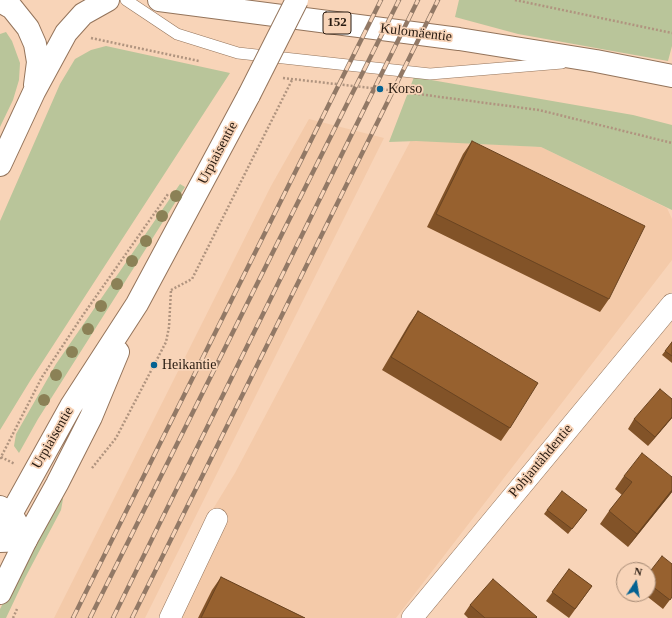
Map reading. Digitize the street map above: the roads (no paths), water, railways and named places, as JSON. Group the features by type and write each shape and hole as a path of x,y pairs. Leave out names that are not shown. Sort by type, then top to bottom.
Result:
{"main road":[{"path":"0,165 34,92 66,33 83,14 108,0"},
{"name":"Kulomäentie","path":"159,0 234,6 433,35 596,61 672,76"},
{"name":"Urpiaisentie","path":"0,534 5,510 137,304 298,0"},
{"path":"0,1 12,8 28,28 35,44 38,62 34,92"},
{"name":"Urpiaisentie","path":"0,593 26,540 58,484 91,417 137,304"},
{"path":"5,510 26,540"},
{"path":"0,542 26,540"}],"street":[{"name":"Pohjantähdentie","path":"412,618 672,304"},
{"path":"170,618 217,519"}],"lane":[{"path":"126,0 177,34 238,53 430,74 596,61"}],"railway":[{"path":"73,618 381,0"},
{"path":"90,618 399,0"},
{"path":"113,618 418,0"},
{"path":"132,618 438,0"}],"place":[{"name":"Korso","path":"380,89"},
{"name":"Heikantie","path":"154,365"}]}
